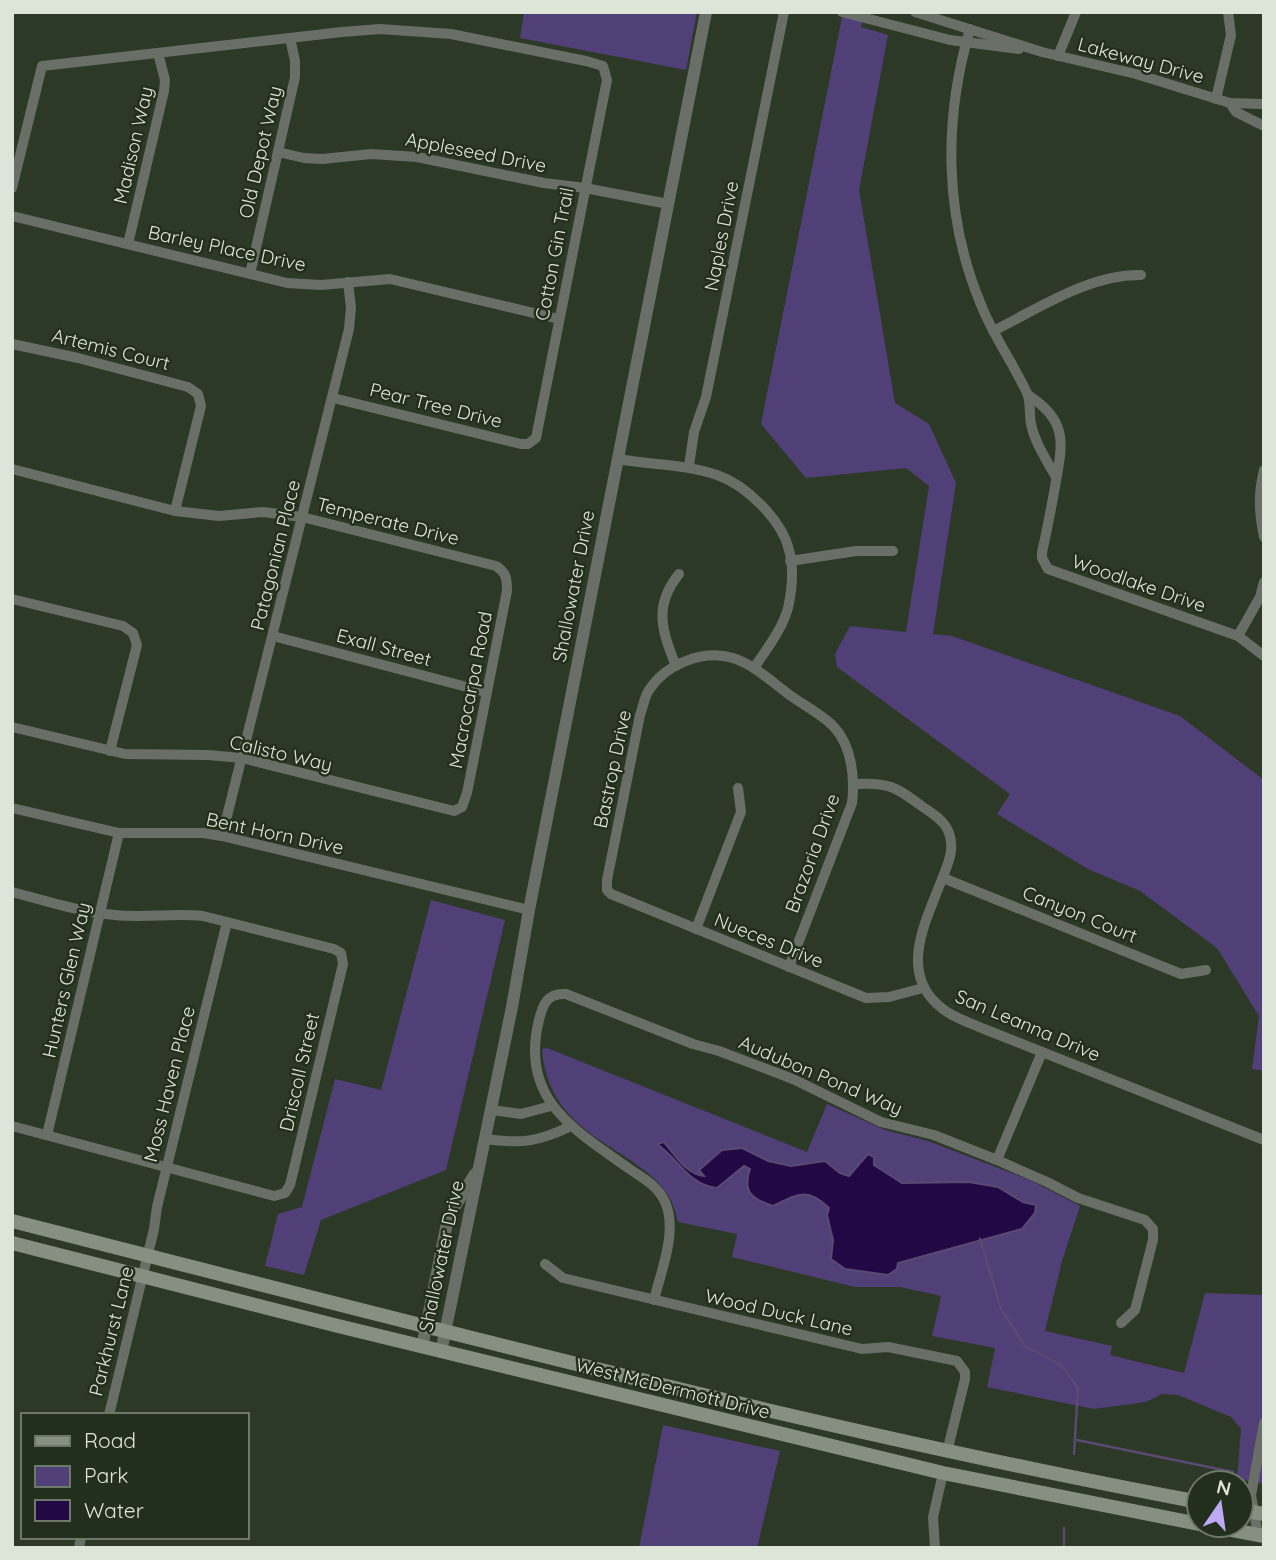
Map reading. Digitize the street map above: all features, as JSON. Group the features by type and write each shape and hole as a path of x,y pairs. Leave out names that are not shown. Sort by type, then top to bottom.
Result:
{"main road":[{"name":"West McDermott Drive","path":"12,1221 427,1327 947,1452 1185,1499"},
{"name":"West McDermott Drive","path":"12,1243 441,1352 943,1473 1185,1521"},
{"path":"334,1325 339,1304"},
{"path":"943,1473 947,1452"}],"street":[{"name":"Shallowater Drive","path":"441,1352 491,1110 706,12"},
{"name":"Naples Drive","path":"689,467 694,432 709,384 785,12"},
{"name":"Lakeway Drive","path":"842,12 966,43 1042,52"},
{"name":"Lakeway Drive","path":"915,12 1042,52 1136,74 1230,103 1264,104"},
{"path":"1058,56 1076,12"},
{"path":"1216,99 1231,35 1228,12"},
{"name":"Woodlake Drive","path":"970,29 954,95 951,125 954,206 964,253 981,306 1028,395 1051,414 1059,430 1062,453 1042,558 1048,569 1238,636 1264,656"},
{"name":"Cotton Gin Trail","path":"290,38 342,32 419,30 573,58 599,64 606,69 607,79 536,438 531,443"},
{"path":"12,188 42,66 290,38"},
{"name":"Old Depot Way","path":"250,274 295,77 290,38"},
{"name":"Madison Way","path":"128,244 164,91 165,80 158,53"},
{"name":"Lakeway Drive","path":"1230,103 1236,112 1264,126"},
{"name":"Appleseed Drive","path":"278,152 322,159 371,154 395,155 668,204"},
{"name":"Barley Place Drive","path":"12,216 287,283 321,285 390,279 559,319"},
{"path":"993,331 1100,279 1140,275"},
{"name":"Patagonian Place","path":"222,836 349,329 351,308 348,282"},
{"name":"Artemis Court","path":"12,344 188,387 198,394 201,406 176,511"},
{"name":"Woodlake Drive","path":"1028,395 1031,425 1038,445 1056,477"},
{"name":"Pear Tree Drive","path":"333,398 521,444 531,443"},
{"path":"618,459 660,466 689,467 720,476 748,491 771,516 789,549 792,582 787,610 775,637 754,668"},
{"name":"Temperate Drive","path":"12,469 176,511 219,516 273,513 302,517 496,566 505,575"},
{"path":"1264,470 1258,512 1264,537"},
{"path":"790,561 856,551 893,551"},
{"path":"676,666 663,635 662,611 666,590 679,574"},
{"name":"Macrocarpa Road","path":"458,810 465,802 467,793 507,591 505,575"},
{"path":"1238,636 1260,597 1264,582"},
{"path":"12,598 123,626 133,633 136,645 110,751"},
{"name":"Exall Street","path":"273,636 486,692"},
{"name":"Bastrop Drive","path":"607,890 640,715 648,691 666,672 689,659 716,655 754,668"},
{"name":"Brazoria Drive","path":"754,668 835,728 847,750 855,784 852,803 789,967"},
{"name":"Calisto Way","path":"12,727 137,755 185,754 242,758 438,809 458,810"},
{"path":"855,784 880,783 900,790 943,821 949,832 952,844 950,860 921,934 917,963 923,988"},
{"path":"696,929 741,812 738,788"},
{"name":"Bent Horn Drive","path":"12,808 119,833 203,833 222,836 529,910"},
{"name":"Hunters Glen Way","path":"47,1135 119,833"},
{"name":"Canyon Court","path":"943,878 1181,974 1206,970"},
{"name":"Nueces Drive","path":"607,890 611,894 866,998 889,997 923,988"},
{"path":"12,892 100,913 136,916 187,915 227,922"},
{"name":"Driscoll Street","path":"167,1168 274,1196 285,1193 290,1185 343,964 342,957 334,949 227,922"},
{"name":"Moss Haven Place","path":"148,1256 227,922"},
{"name":"San Leanna Drive","path":"923,988 937,1005 954,1016 1264,1140"},
{"name":"Audubon Pond Way","path":"551,1106 538,1075 534,1039 543,1004 550,997 566,994 693,1044 793,1079 881,1122 934,1135 997,1160 1078,1198 1145,1220 1153,1229 1153,1240 1135,1310 1121,1323"},
{"path":"997,1160 1042,1052"},
{"path":"491,1110 520,1114 551,1106 571,1126 658,1189 666,1203 670,1232 654,1300"},
{"path":"12,1126 167,1168"},
{"path":"485,1139 513,1143 537,1141 571,1126"},
{"name":"Shallowater Drive","path":"422,1347 445,1234 455,1206 479,1168"},
{"path":"445,1234 457,1244 461,1258"},
{"name":"Parkhurst Lane","path":"109,1413 148,1256"},
{"name":"Wood Duck Lane","path":"545,1264 563,1278 654,1300 862,1349 888,1347 957,1362 963,1366 965,1380 947,1452"},
{"path":"1255,1473 1264,1423"},
{"path":"935,1548 933,1517 943,1473"}],"green space":[{"path":"524,12 697,12 686,70 520,38"},
{"path":"843,12 866,12 861,27 888,35 859,190 895,403 929,424 956,483 933,634 952,636 1180,716 1264,780 1264,1071 1252,1069 1259,1016 1217,948 1140,891 1088,869 997,814 1010,794 837,667 835,654 850,626 906,632 929,486 906,468 806,478 761,424"},
{"path":"431,900 505,920 446,1170 321,1220 304,1275 265,1266 278,1214 302,1207 335,1079 381,1090"},
{"path":"547,1048 807,1152 827,1104 885,1130 928,1141 1032,1181 1080,1206 1062,1261 1045,1331 1112,1346 1110,1355 1184,1373 1205,1293 1264,1295 1264,1484 1255,1482 1255,1469 1238,1469 1241,1429 1231,1417 1178,1395 1162,1394 1146,1402 1094,1409 987,1387 995,1348 932,1336 941,1296 900,1287 855,1287 732,1257 737,1234 678,1222 669,1197 653,1177 585,1130 565,1110 550,1083 542,1049"},
{"path":"663,1425 780,1451 757,1548 639,1548"}],"water":[{"path":"664,1142 686,1168 704,1176 699,1170 722,1150 742,1148 768,1161 791,1166 825,1161 840,1173 849,1176 868,1154 874,1157 874,1165 902,1183 969,1182 998,1187 1023,1202 1036,1205 1035,1213 1022,1229 898,1263 897,1269 888,1275 845,1269 831,1259 833,1240 827,1215 829,1208 821,1201 808,1195 789,1198 773,1206 759,1200 748,1189 750,1169 744,1166 717,1188 707,1186 691,1177 657,1144"}],"waterway":[{"path":"980,1239 1001,1309 1025,1346 1061,1365 1078,1388 1074,1454"},
{"path":"1077,1440 1218,1469"},
{"path":"1064,1528 1064,1548"}]}
